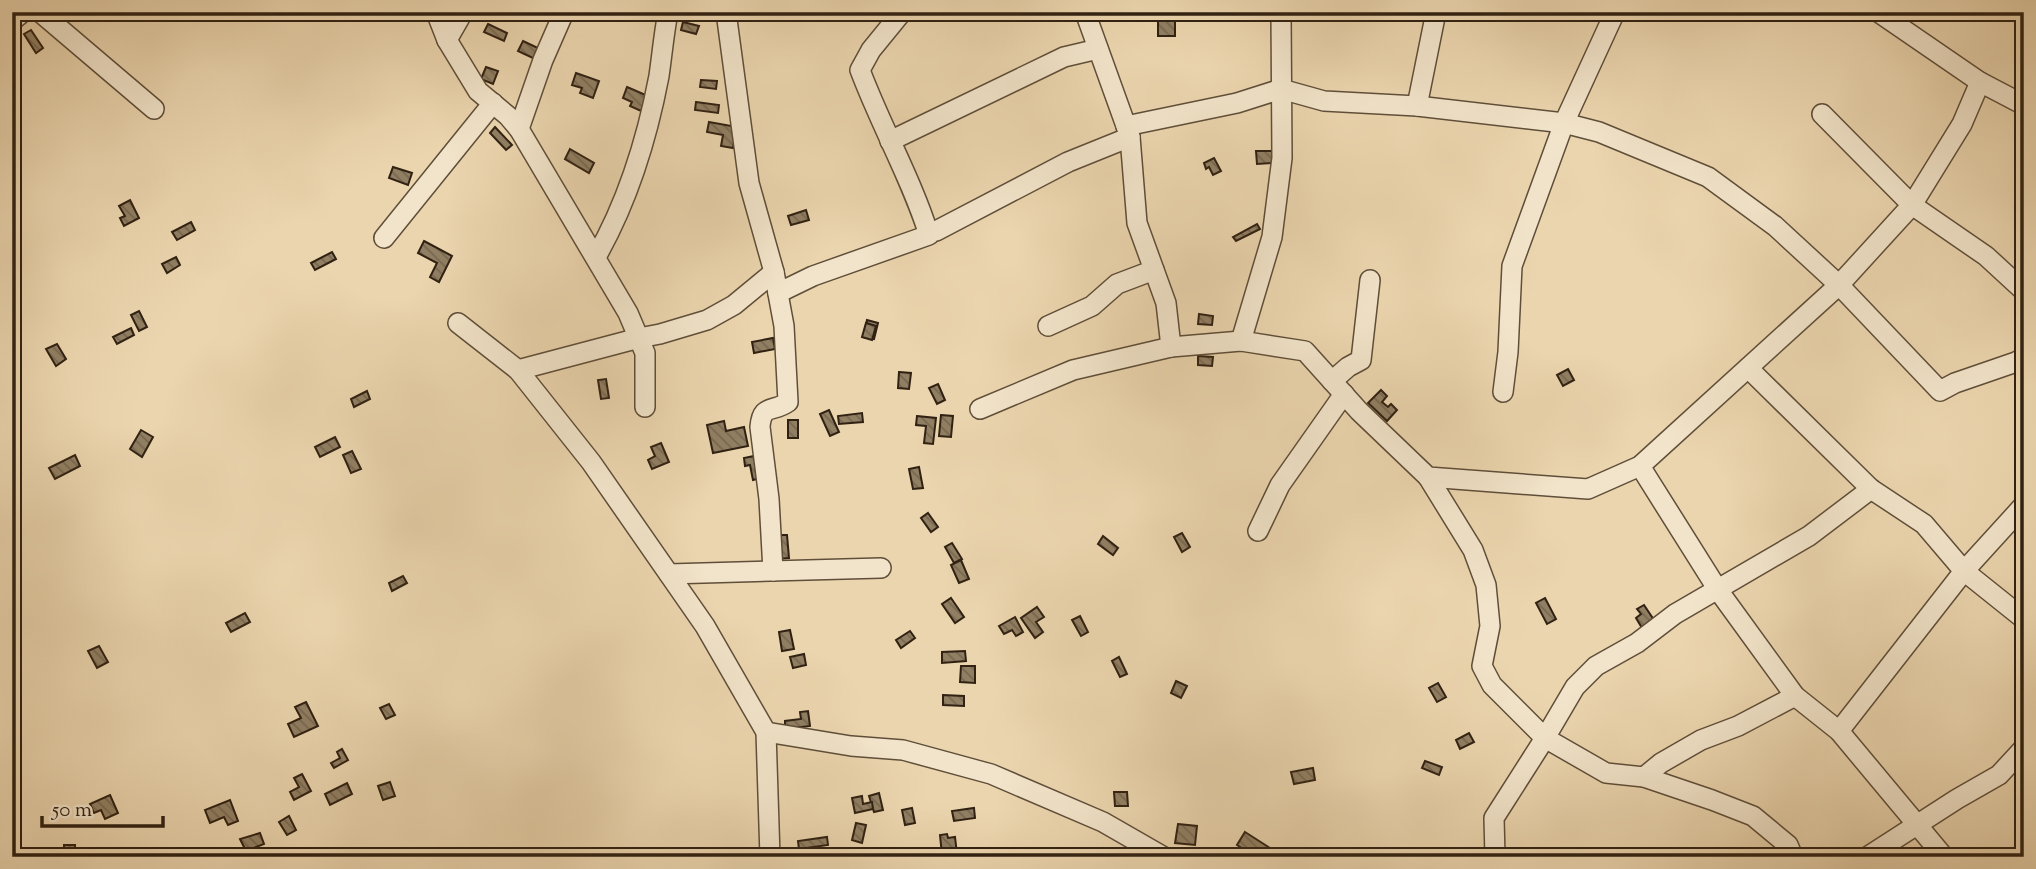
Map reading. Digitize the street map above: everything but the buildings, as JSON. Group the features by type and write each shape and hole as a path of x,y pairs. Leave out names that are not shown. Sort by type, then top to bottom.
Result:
{"street":[{"path":"436,12 447,40 478,91 519,129 628,313 645,354 645,407"},
{"path":"447,40 463,12"},
{"path":"519,129 543,60 564,12"},
{"path":"596,257 631,185 659,76 668,12"},
{"path":"726,12 749,183 774,272 784,326 788,402 780,408 765,411 761,416 760,427 769,499 773,571"},
{"path":"778,293 813,276 929,235 860,71 870,50 902,12"},
{"path":"1085,12 1128,131 1137,223 1166,303 1171,346"},
{"path":"1241,341 1272,237 1282,158 1281,12"},
{"path":"1417,106 1436,12"},
{"path":"1503,392 1508,352 1512,266 1564,123 1615,12"},
{"path":"12,21 37,13 154,109"},
{"path":"1891,16 1980,82 2024,105"},
{"path":"890,141 1064,57 1098,49"},
{"path":"1428,477 1588,489 1640,466 1839,285 1912,205 1962,124 1980,82"},
{"path":"936,231 1128,131 1281,89 1324,101 1417,106 1564,123 1600,132 1708,177 1775,226 1839,285 1940,391 2024,358"},
{"path":"384,238 493,103"},
{"path":"1822,114 1912,205 1986,256 2024,291"},
{"path":"1048,326 1092,306 1117,284 1154,270"},
{"path":"518,370 707,320 734,305 774,272"},
{"path":"1258,531 1280,485 1348,367 1361,360 1370,280"},
{"path":"458,323 518,370 591,462 705,626 766,732 770,857"},
{"path":"980,408 1073,370 1171,346 1241,341 1305,351 1359,411 1428,477 1473,550 1486,585 1490,626 1482,666 1492,685 1545,738 1606,773 1644,777 1753,816 1788,845 1793,857"},
{"path":"1748,368 1871,489 1924,524 1964,571 2024,619"},
{"path":"1640,466 1718,590 1795,696 1839,731 1944,857"},
{"path":"1495,857 1494,818 1575,687 1597,666 1637,643 1675,614 1810,536 1871,489"},
{"path":"1839,731 1964,571 2024,505"},
{"path":"669,574 881,568"},
{"path":"1644,777 1661,763 1701,740 1738,726 1795,696"},
{"path":"766,732 851,746 903,750 991,774 1103,822 1164,857"},
{"path":"1867,857 1999,775 2024,748"}]}
